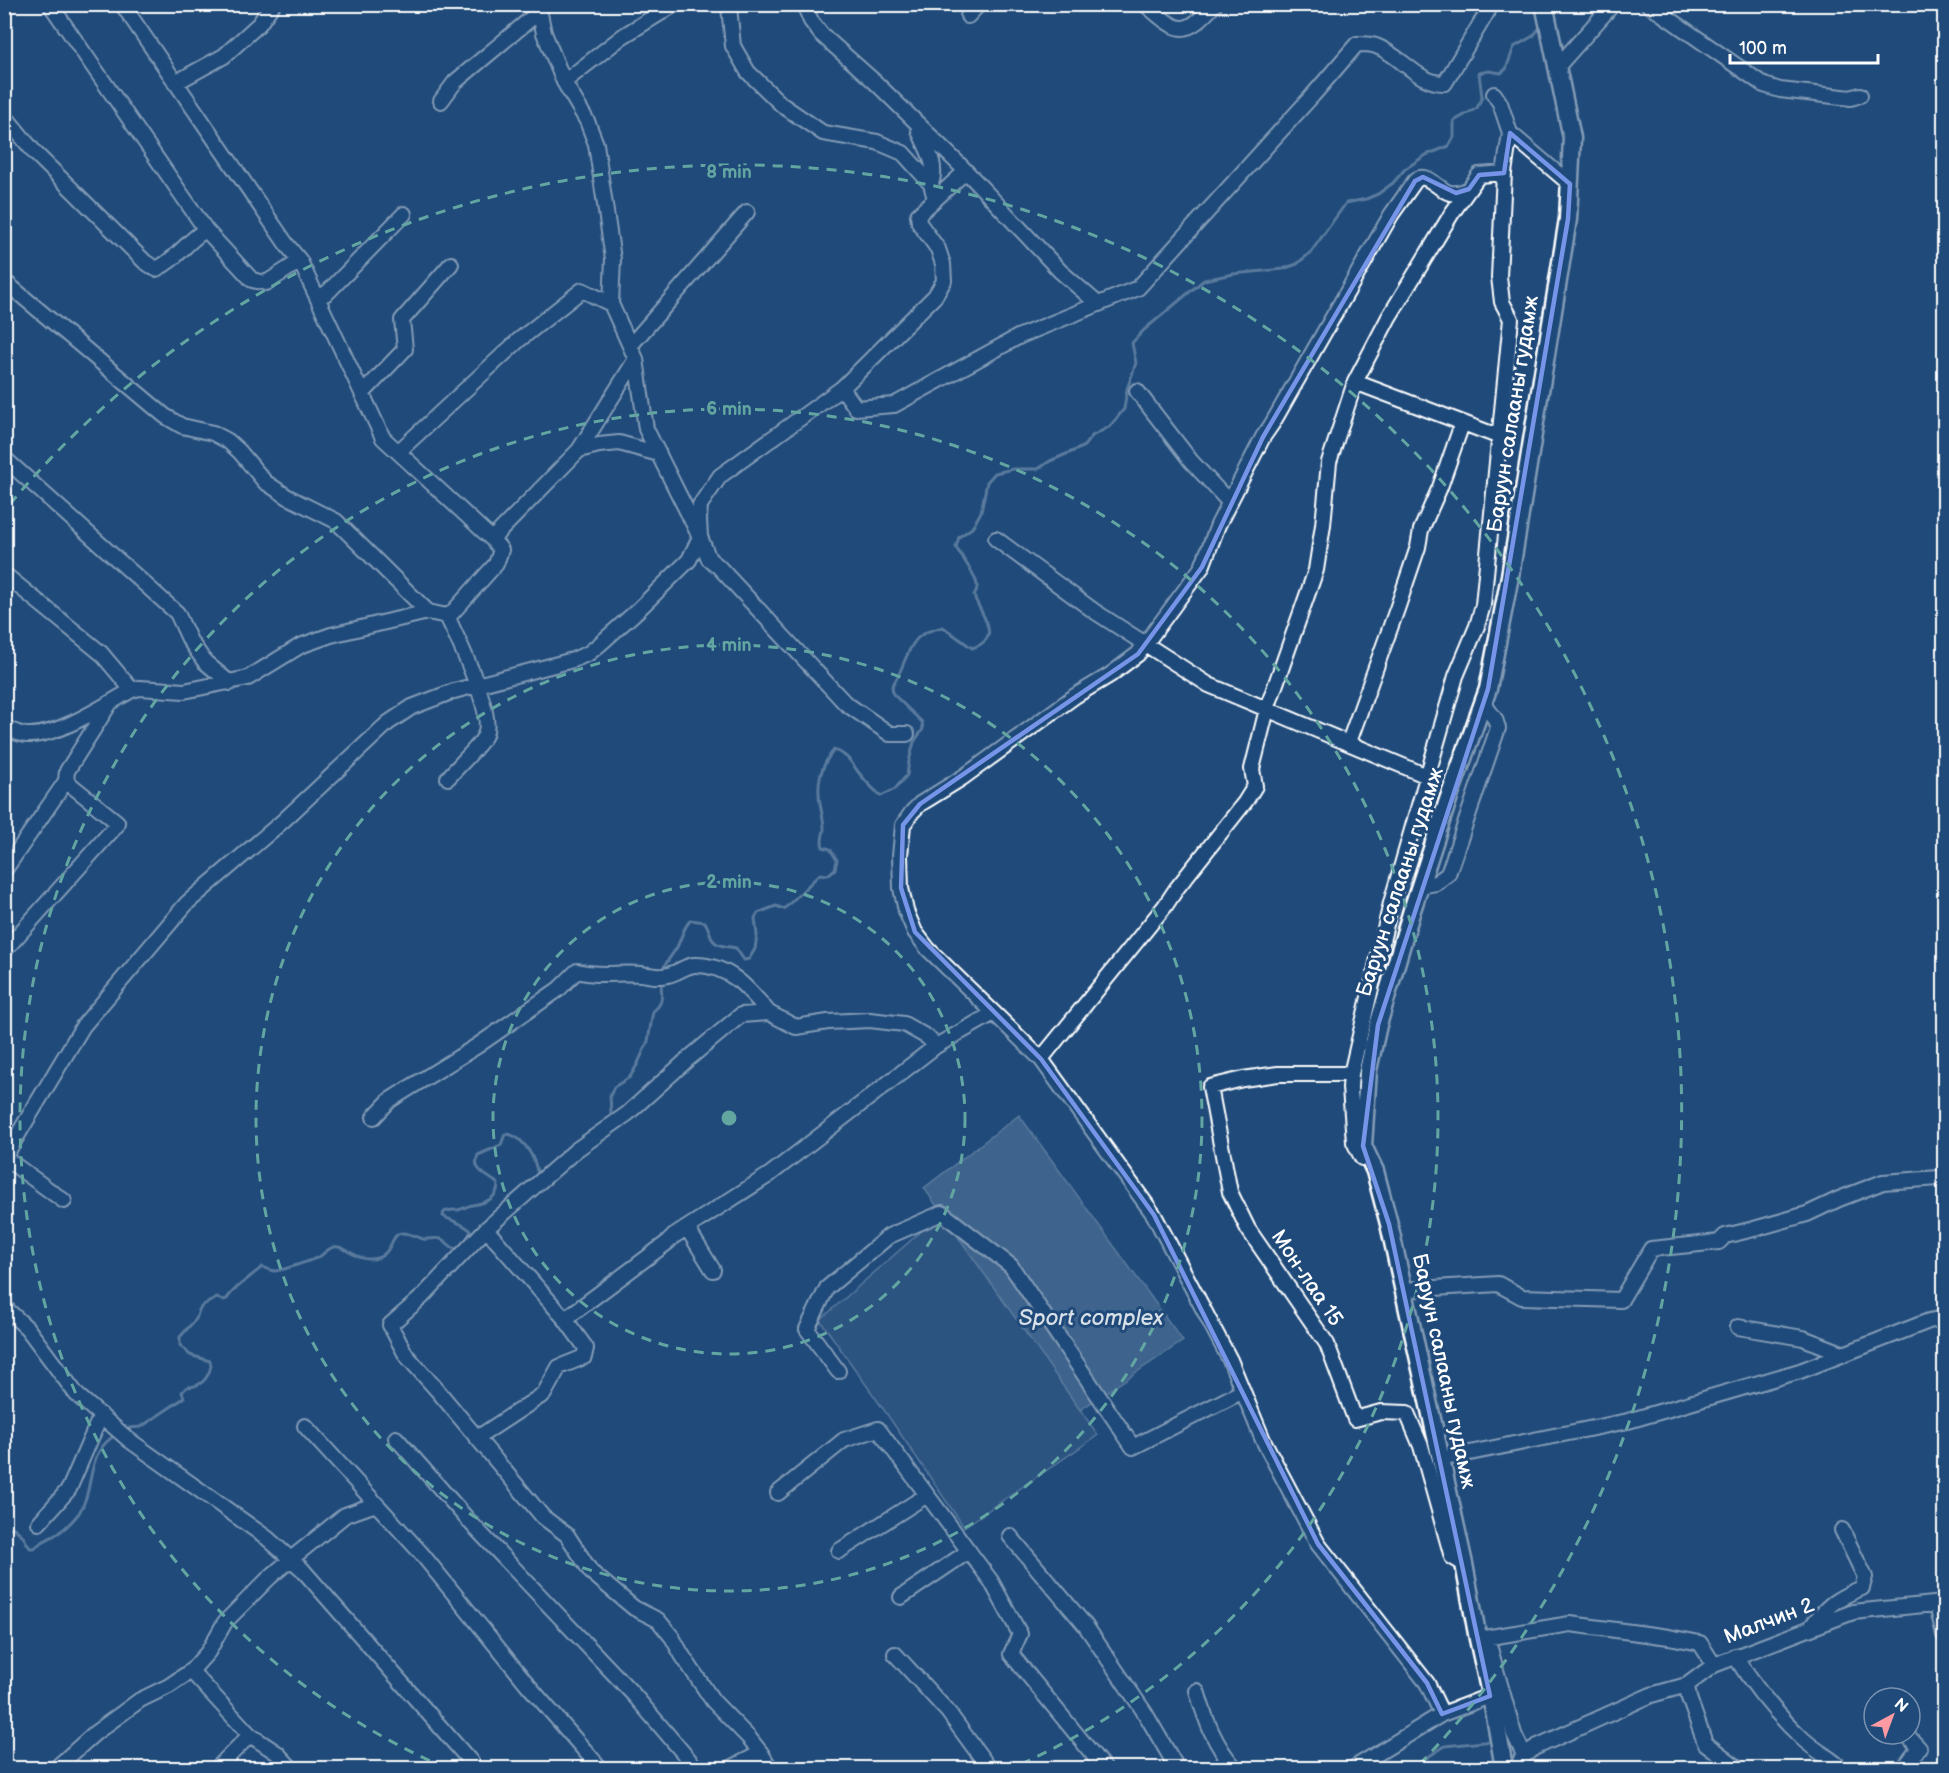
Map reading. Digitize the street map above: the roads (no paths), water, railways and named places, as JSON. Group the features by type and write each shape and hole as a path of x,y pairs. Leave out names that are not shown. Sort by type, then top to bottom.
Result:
{"main road":[{"name":"Баруун салааны гудамж","path":"1508,1767 1490,1696 1482,1639 1382,1198 1375,1171 1363,1146 1368,1070 1377,1025 1448,800 1488,688 1510,576 1568,219 1572,138 1544,6"}],"street":[{"path":"50,4 206,230 252,280 266,283 300,261"},
{"path":"4,728 25,735 45,734 63,727 132,690 140,688 184,691 230,683 248,678 300,646 331,635 428,612 447,616 496,564 501,550 383,438 300,261 122,4"},
{"path":"564,82 622,36 675,4"},
{"path":"727,4 733,46 748,72 782,105 823,133 877,142 903,153 931,184 935,200"},
{"path":"804,4 811,21 821,34 875,82 966,171 1060,270 1098,304"},
{"path":"969,16 979,4"},
{"path":"1145,4 1167,23 1185,28 1193,27 1215,4"},
{"path":"842,388 856,408 894,405 1020,336 1138,288 1306,104 1357,44 1375,45 1425,79 1445,83 1492,4"},
{"path":"1558,66 1613,4"},
{"path":"1648,4 1764,85 1780,90 1851,98 1860,95"},
{"path":"175,83 224,56 259,24 269,6"},
{"path":"539,8 544,33 564,82 587,121 596,144 613,259 611,304 636,359 646,429 709,559 845,703 890,734 907,734"},
{"path":"441,101 455,82 539,8"},
{"path":"1382,1198 1354,1142 1351,1074 1388,913 1456,676 1477,626 1483,605 1511,320 1502,302 1498,277 1504,172 1510,133 1500,103 1494,94"},
{"path":"4,115 35,153 145,262 156,269 168,264 206,230"},
{"path":"916,124 931,156 935,174 931,184"},
{"path":"1510,133 1570,184"},
{"path":"64,1201 5,1158 83,1026 187,903 283,821 388,723 412,707 454,692 573,660 589,653 638,610 689,560 700,537 700,505 720,476 842,388 935,296 944,281 943,264 938,249 919,223 918,215 966,171"},
{"path":"1041,1059 1166,906 1177,888 1255,786 1252,769 1267,708 1316,570 1329,462 1355,382 1395,306 1469,189 1479,176 1504,172"},
{"path":"1442,1714 1427,1683 1318,1544 1263,1440 1230,1360 1154,1215 1041,1059 928,949 915,932 906,911 901,888 900,856 903,825 920,804 962,778 1075,696 1110,675 1138,654 1202,567 1229,502 1263,437 1391,215 1415,181 1418,177 1423,177 1448,192 1463,192 1469,189"},
{"path":"630,346 747,212"},
{"path":"318,298 328,292 404,214"},
{"path":"362,394 405,349 402,320 452,264"},
{"path":"4,281 165,416 182,426 213,433 228,441 266,482 288,497 336,521 428,612"},
{"path":"398,452 519,340 582,290 611,304"},
{"path":"492,539 579,450 636,359"},
{"path":"1355,382 1500,437"},
{"path":"1137,391 1191,461 1229,502"},
{"path":"1349,742 1418,547 1421,530 1440,487 1462,424"},
{"path":"579,450 619,442 659,454"},
{"path":"4,458 177,613 190,640 205,662 230,683"},
{"path":"996,539 1094,611 1209,685 1427,776"},
{"path":"4,574 101,653 132,690"},
{"path":"447,616 478,685 487,726 485,736 448,778"},
{"path":"4,871 66,781 68,771 111,702"},
{"path":"1420,886 1436,883 1448,874 1471,808 1498,728 1497,721 1483,703"},
{"path":"4,951 116,826 117,822 66,781"},
{"path":"1448,800 1471,808"},
{"path":"374,1118 390,1100 477,1046 559,988 577,971 591,975 662,976 695,965 716,969 733,975 769,1013 796,1028 828,1022 870,1020 904,1024 927,1037 936,1046"},
{"path":"565,1319 614,1284 674,1236 769,1175 936,1046 994,1012"},
{"path":"769,1013 741,1015 627,1114 576,1150 486,1229 422,1297 390,1325 406,1355 543,1517 567,1535 591,1572 634,1608 658,1620 672,1637 713,1701 761,1753 770,1768"},
{"name":"Мон-лаа 15","path":"1351,1074 1278,1074 1210,1087 1230,1192 1248,1229 1327,1344 1354,1419 1381,1412 1407,1413 1421,1446 1452,1557 1464,1564"},
{"path":"1403,1290 1498,1284 1522,1297 1621,1300 1651,1250 1719,1242 1725,1236 1807,1214 1883,1182 1939,1178"},
{"path":"838,1371 807,1329 827,1288 889,1236 942,1214 1011,1266 1133,1447 1243,1392"},
{"path":"687,1228 714,1270"},
{"path":"477,1438 544,1394 559,1366 584,1357 586,1348 565,1319 486,1229"},
{"path":"4,1307 27,1328 77,1395 120,1432 267,1538 291,1559 464,1753 473,1768"},
{"path":"1440,1459 1628,1421 1800,1371 1929,1321 1944,1318"},
{"path":"1738,1327 1803,1338 1845,1354"},
{"path":"39,1523 69,1490 101,1415"},
{"path":"306,1426 421,1553 528,1685 600,1768"},
{"path":"778,1493 844,1440 878,1429 991,1581 1020,1634 1011,1654 1104,1768"},
{"path":"396,1438 469,1521 634,1695 696,1768"},
{"path":"839,1551 927,1495"},
{"path":"56,1768 95,1732 140,1700 169,1686 191,1671 208,1652 225,1622 291,1559 345,1515 376,1504"},
{"path":"1811,1627 1825,1608 1862,1588 1865,1577 1842,1530"},
{"path":"1010,1536 1085,1625 1145,1713 1177,1768"},
{"path":"901,1597 969,1551"},
{"path":"1940,1604 1944,1635"},
{"name":"Малчин 2","path":"1482,1639 1570,1624 1700,1643 1714,1665 1853,1612 1940,1604"},
{"path":"1482,1639 1514,1734 1524,1755"},
{"path":"895,1654 948,1712 989,1768"},
{"path":"1735,1656 1752,1683 1805,1741 1841,1768"},
{"path":"1508,1767 1556,1737 1651,1695 1687,1685 1714,1665"},
{"path":"191,1671 250,1735 277,1753 291,1768"},
{"path":"1687,1685 1689,1698 1705,1743 1738,1768"},
{"path":"1197,1691 1207,1725 1223,1755 1235,1768"},
{"path":"1362,1766 1442,1714 1490,1696"},
{"path":"217,1768 250,1735"},
{"path":"1904,1768 1919,1748 1917,1746"},
{"path":"731,1768 761,1753"}],"water":[{"name":"Sport complex","path":"1019,1115 1183,1341 1080,1410 924,1188"}],"waterway":[{"path":"1552,12 1558,4"},
{"path":"662,973 684,929 691,920 705,922 715,942 736,948 744,960 749,959 755,949 757,935 755,918 758,913 776,906 784,909 820,874 828,875 835,869 837,860 830,849 823,847 822,844 824,826 819,793 822,771 834,750 849,759 881,796 895,789 907,775 914,742 923,729 922,722 893,694 892,686 910,649 919,637 927,632 943,627 972,648 982,644 987,638 988,625 974,596 977,583 956,547 959,537 972,528 981,512 987,482 995,473 1013,469 1038,469 1050,461 1083,447 1092,436 1109,427 1124,409 1127,389 1136,363 1132,343 1144,330 1204,280 1233,274 1283,269 1297,264 1311,252 1346,203 1378,194 1393,183 1405,169 1426,155 1449,146 1454,137 1454,121 1477,108 1482,97 1479,73 1489,71 1501,73 1506,69 1514,47 1533,36 1542,25"},
{"path":"607,1122 611,1113 610,1096 614,1087 630,1077 648,1041 653,1011 661,1001 661,980"},
{"path":"466,1241 471,1231 443,1216 448,1210 458,1210 486,1201 496,1193 498,1184 479,1169 476,1160 478,1155 501,1145 505,1134 511,1135 526,1147 537,1171 543,1170"},
{"path":"123,1431 128,1428 141,1427 184,1398 182,1392 187,1387 196,1386 206,1378 211,1366 210,1361 190,1355 180,1345 180,1337 196,1319 203,1305 217,1298 227,1299 237,1287 262,1267 273,1271 283,1269 319,1257 334,1247 342,1248 364,1258 377,1258 386,1253 395,1237 401,1233 423,1239 439,1238 456,1249 460,1248"},
{"path":"4,1528 14,1528 22,1535 30,1548 35,1548 65,1528 79,1513 84,1503 95,1460 107,1442 117,1434"},
{"path":"1411,1768 1445,1746 1493,1741"}]}
